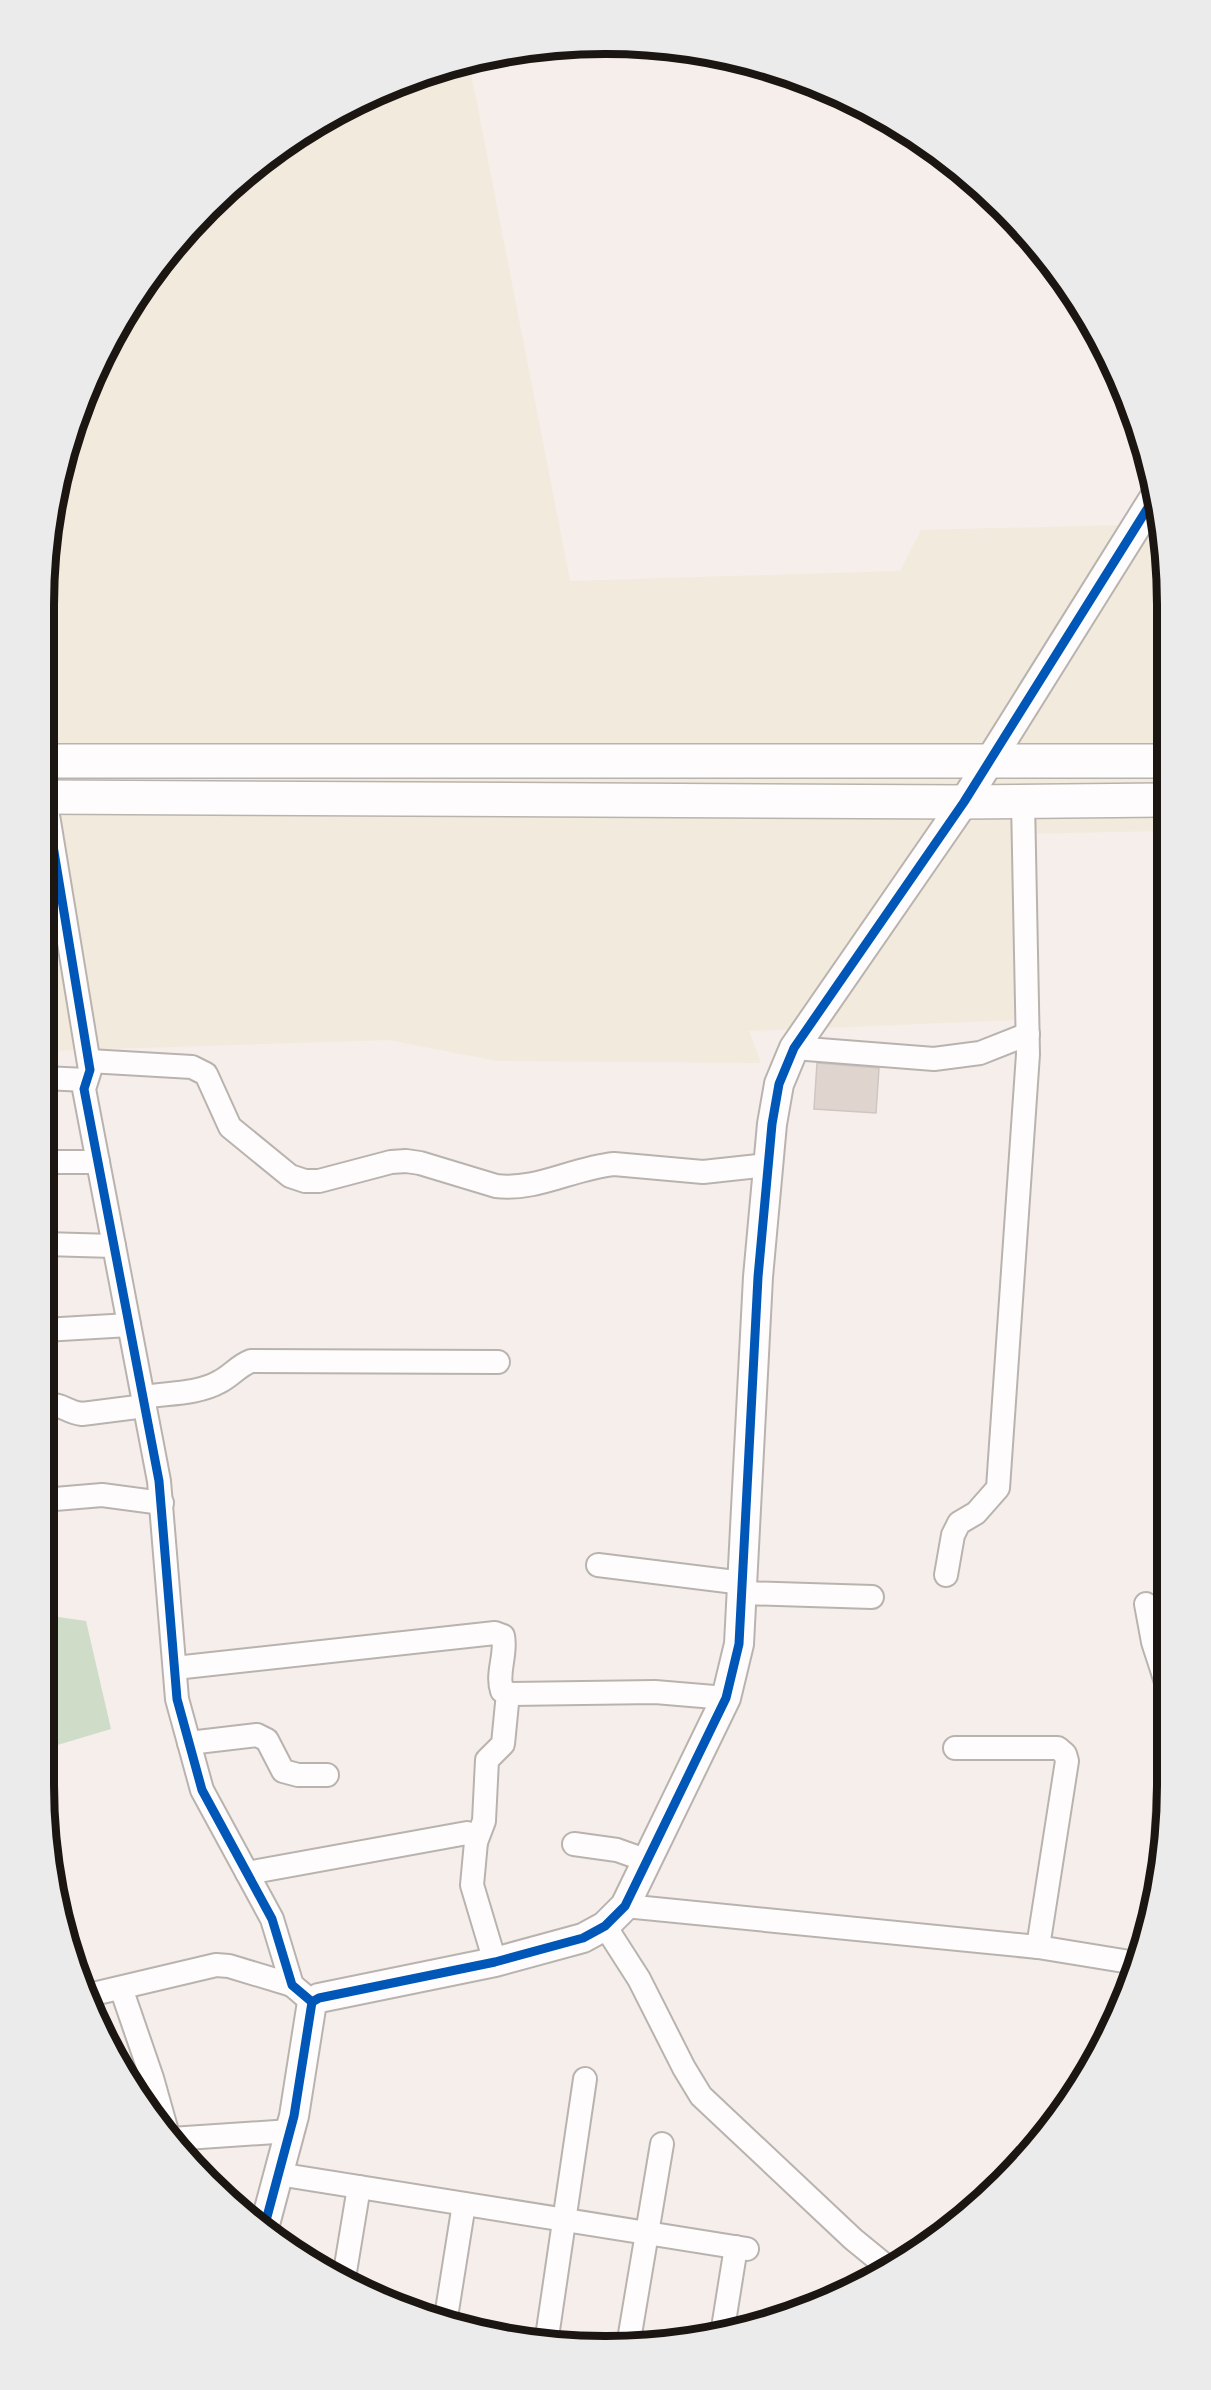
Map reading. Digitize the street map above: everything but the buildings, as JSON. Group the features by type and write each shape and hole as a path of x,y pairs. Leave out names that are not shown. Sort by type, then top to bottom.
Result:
{"main road":[{"path":"54,761 1157,761"},
{"path":"54,797 964,802 1157,800"}],"street":[{"path":"95,1994 216,1965 241,1969 302,1994 319,1998 495,1962 583,1938 605,1926 625,1906 726,1698 739,1644 758,1277 768,1165 779,1084 794,1048 964,802 1148,508"},
{"path":"946,1575 953,1535 959,1523 976,1513 998,1488 1028,1034 1023,801"},
{"path":"54,854 88,1071 84,1089 162,1503 177,1699 202,1790 272,1919 302,1994 290,2131 266,2219"},
{"path":"794,1048 934,1059 980,1053 1028,1034"},
{"path":"54,1076 88,1071 192,1067 201,1070 206,1074 230,1126 290,1176 305,1181 319,1181 391,1162 406,1161 420,1163 496,1186 508,1187 542,1183 600,1165 614,1164 703,1172 768,1165"},
{"path":"54,1162 98,1162"},
{"path":"54,1244 114,1246"},
{"path":"54,1329 129,1325"},
{"path":"54,1404 82,1414 206,1388 219,1382 239,1366 251,1361 498,1362"},
{"path":"55,1499 102,1495 162,1503"},
{"path":"598,1565 743,1588 872,1597"},
{"path":"1146,1604 1157,1654"},
{"path":"175,1668 495,1633 503,1636 499,1682 501,1690 508,1693 655,1692 726,1698"},
{"path":"495,1962 472,1885 476,1842 484,1821 487,1760 503,1744 508,1693"},
{"path":"189,1743 257,1735 267,1740 282,1771 298,1775 327,1775"},
{"path":"955,1748 1058,1748 1065,1754 1067,1761 1038,1947"},
{"path":"248,1873 467,1833 473,1835 476,1842"},
{"path":"574,1844 617,1850 648,1861"},
{"path":"625,1906 1038,1947 1128,1962"},
{"path":"605,1926 639,1979 684,2068 701,2096 881,2262"},
{"path":"121,1988 161,2111"},
{"path":"548,2333 585,2079"},
{"path":"183,2138 290,2131"},
{"path":"630,2335 662,2144"},
{"path":"278,2174 742,2248 724,2322"},
{"path":"345,2270 359,2187"},
{"path":"447,2312 464,2204"}],"shaded area":[{"path":"471,71 570,581 900,571 921,530 1150,524 1156,569 1157,606 1157,831 1014,834 1014,1020 749,1031 761,1063 497,1061 389,1040 54,1051 55,569 65,498 73,463 96,394 128,330 147,299 191,242 242,191 270,168 330,128 394,96 428,83"}],"green space":[{"path":"54,1616 86,1621 111,1729 54,1746"}],"cycle path":[{"path":"266,2219 294,2116 312,2002 319,1998 495,1962 583,1938 605,1926 625,1906 726,1698 739,1644 758,1277 772,1124 779,1084 794,1048 964,802 1148,508"},
{"path":"54,852 90,1070 84,1089 159,1481 177,1699 202,1790 272,1919 292,1985 312,2002"}]}
